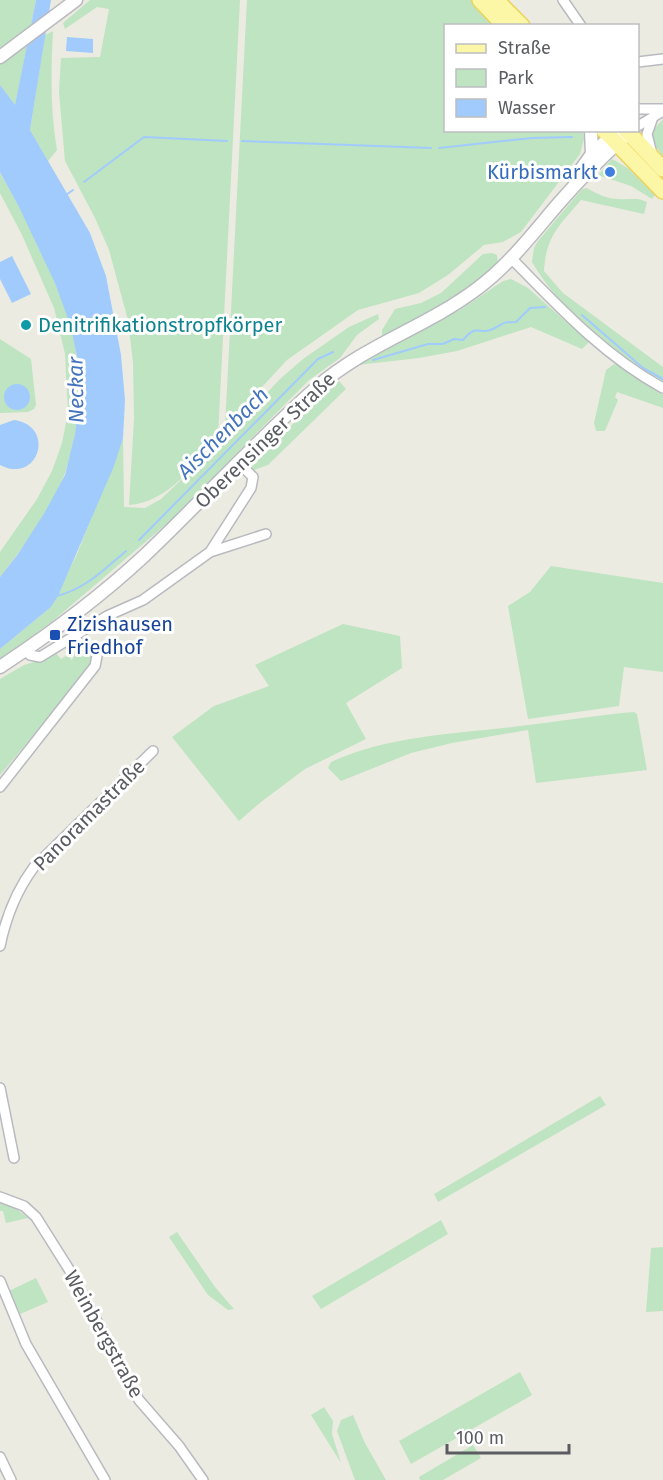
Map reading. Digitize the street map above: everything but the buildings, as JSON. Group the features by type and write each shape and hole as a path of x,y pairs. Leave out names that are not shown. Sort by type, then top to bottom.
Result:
{"main road":[{"path":"480,0 503,24"},
{"path":"496,0 520,24"},
{"path":"622,133 658,164"},
{"path":"622,133 663,191"}],"street":[{"path":"563,0 580,24"},
{"path":"0,57 74,2"},
{"path":"639,62 663,59"},
{"path":"639,109 663,110"},
{"path":"639,124 663,110"},
{"path":"653,117 647,134 658,164"},
{"path":"591,132 592,154"},
{"name":"Oberensinger Straße","path":"561,201 592,154 622,133"},
{"name":"Oberensinger Straße","path":"0,667 142,558 317,387 373,347 457,303 512,259 622,133"},
{"path":"512,259 586,333 639,374 663,388"},
{"path":"210,552 251,488 253,477 239,463"},
{"path":"25,650 30,655 40,657 107,616 143,600 210,552 266,534"},
{"path":"0,787 95,666 97,656 94,650 80,644 74,637"},
{"name":"Panoramastraße","path":"0,946 2,930 19,888 42,857 153,751"},
{"path":"0,1088 14,1158"},
{"name":"Weinbergstraße","path":"0,1197 24,1206 36,1217 70,1271 140,1400 179,1446 203,1480"},
{"path":"0,1281 27,1344 105,1480"},
{"path":"0,1457 11,1480"}],"green space":[{"path":"0,0 36,0 15,106 0,85"},
{"path":"90,0 240,0 218,436 190,470 168,490 143,503 129,505 134,419 133,363 128,320 109,250 65,161 59,92 61,58 100,57 109,9 97,7 65,29 63,23"},
{"path":"247,0 474,0 492,24 444,24 444,132 583,132 584,139 580,154 521,232 503,242 484,245 448,275 419,293 358,310 287,360 225,427"},
{"path":"53,31 53,120 57,150 48,161 30,130 45,35"},
{"path":"663,120 663,156 652,142 651,131"},
{"path":"612,159 629,169 655,195 652,199 631,186 598,175"},
{"path":"0,172 36,239 58,289 74,338 79,389 78,417 73,446 60,486 36,527 0,577 0,552 37,499 52,471 62,443 68,412 65,354 54,308 22,235 0,193"},
{"path":"587,188 610,198 643,200 647,202 644,214 581,200 555,232 545,259 544,271 563,293 663,367 663,383 626,359 590,330 558,298 532,262 534,248 538,241 582,189"},
{"path":"483,254 497,255 498,263 459,295 382,337 382,330 395,309 421,303 441,293"},
{"path":"511,279 528,288 589,342 582,349 531,327 457,351 357,365 460,310 503,281"},
{"path":"378,314 379,319 357,335 340,358 309,380 170,521 54,620 0,660 0,649 51,607 77,554 123,438 124,507 145,508 161,499 223,440 280,379 303,359 349,327"},
{"path":"0,339 31,359 36,405 28,412 0,413"},
{"path":"614,364 621,366 663,395 663,408 617,392 615,397 618,400 605,431 596,431 594,423 606,370"},
{"path":"339,381 346,389 268,465 254,470 249,465"},
{"path":"551,566 663,583 663,672 624,667 619,706 528,719 508,606 530,592"},
{"path":"343,624 400,636 402,668 346,703 366,739 305,769 239,821 172,737 214,706 269,686 255,665"},
{"path":"66,647 56,653 61,659 67,655 72,660 77,650 82,648 91,653 92,658 88,670 0,775 0,679 24,665 44,659"},
{"path":"634,712 637,714 647,770 536,783 528,730 452,743 411,753 341,781 328,768 331,762 353,753 400,741"},
{"path":"600,1096 606,1105 438,1202 434,1194"},
{"path":"0,1204 14,1207 28,1218 6,1223 3,1211 0,1211"},
{"path":"441,1220 448,1234 321,1309 312,1296"},
{"path":"177,1232 215,1287 234,1309 228,1310 208,1295 169,1237"},
{"path":"663,1247 663,1311 646,1312 651,1248"},
{"path":"36,1278 48,1302 20,1314 9,1291"},
{"path":"520,1372 532,1395 411,1464 399,1441"},
{"path":"324,1407 333,1421 332,1434 341,1463 311,1415"},
{"path":"353,1415 365,1443 386,1480 355,1480 337,1431 341,1420"},
{"path":"473,1445 481,1458 443,1480 420,1480 419,1477"}],"water":[{"path":"36,0 51,0 30,130 90,233 106,276 121,355 125,400 123,438 114,466 58,596 51,607 0,649 0,577 45,512 65,475 75,434 79,401 78,360 70,324 55,283 0,172 0,85 15,105"},
{"path":"67,37 93,39 93,53 66,51"},
{"path":"12,256 31,294 12,303 0,279 0,262"},
{"path":"17,384 26,388 30,397 26,406 17,410 8,406 4,397 8,388"},
{"path":"14,420 27,424 35,432 38,442 37,452 32,461 24,467 13,469 0,465 0,425"}],"waterway":[{"path":"84,182 144,137 227,141"},
{"path":"439,148 532,138 572,137"},
{"path":"242,141 431,148"},
{"path":"66,195 73,190"},
{"name":"Aischenbach","path":"373,360 428,344 443,344 454,339 463,340 475,330 488,331 505,323 516,322 530,308 545,307"},
{"name":"Aischenbach","path":"582,315 643,368 663,379"},
{"name":"Aischenbach","path":"139,540 318,359 333,352"},
{"name":"Aischenbach","path":"56,596 85,584 126,551"}],"place":[{"name":"Kürbismarkt","path":"610,172"},
{"name":"Denitrifikationstropfkörper","path":"26,325"},
{"name":"Zizishausen Friedhof","path":"55,635"}],"water label":[{"name":"Neckar","path":"76,390"}]}
